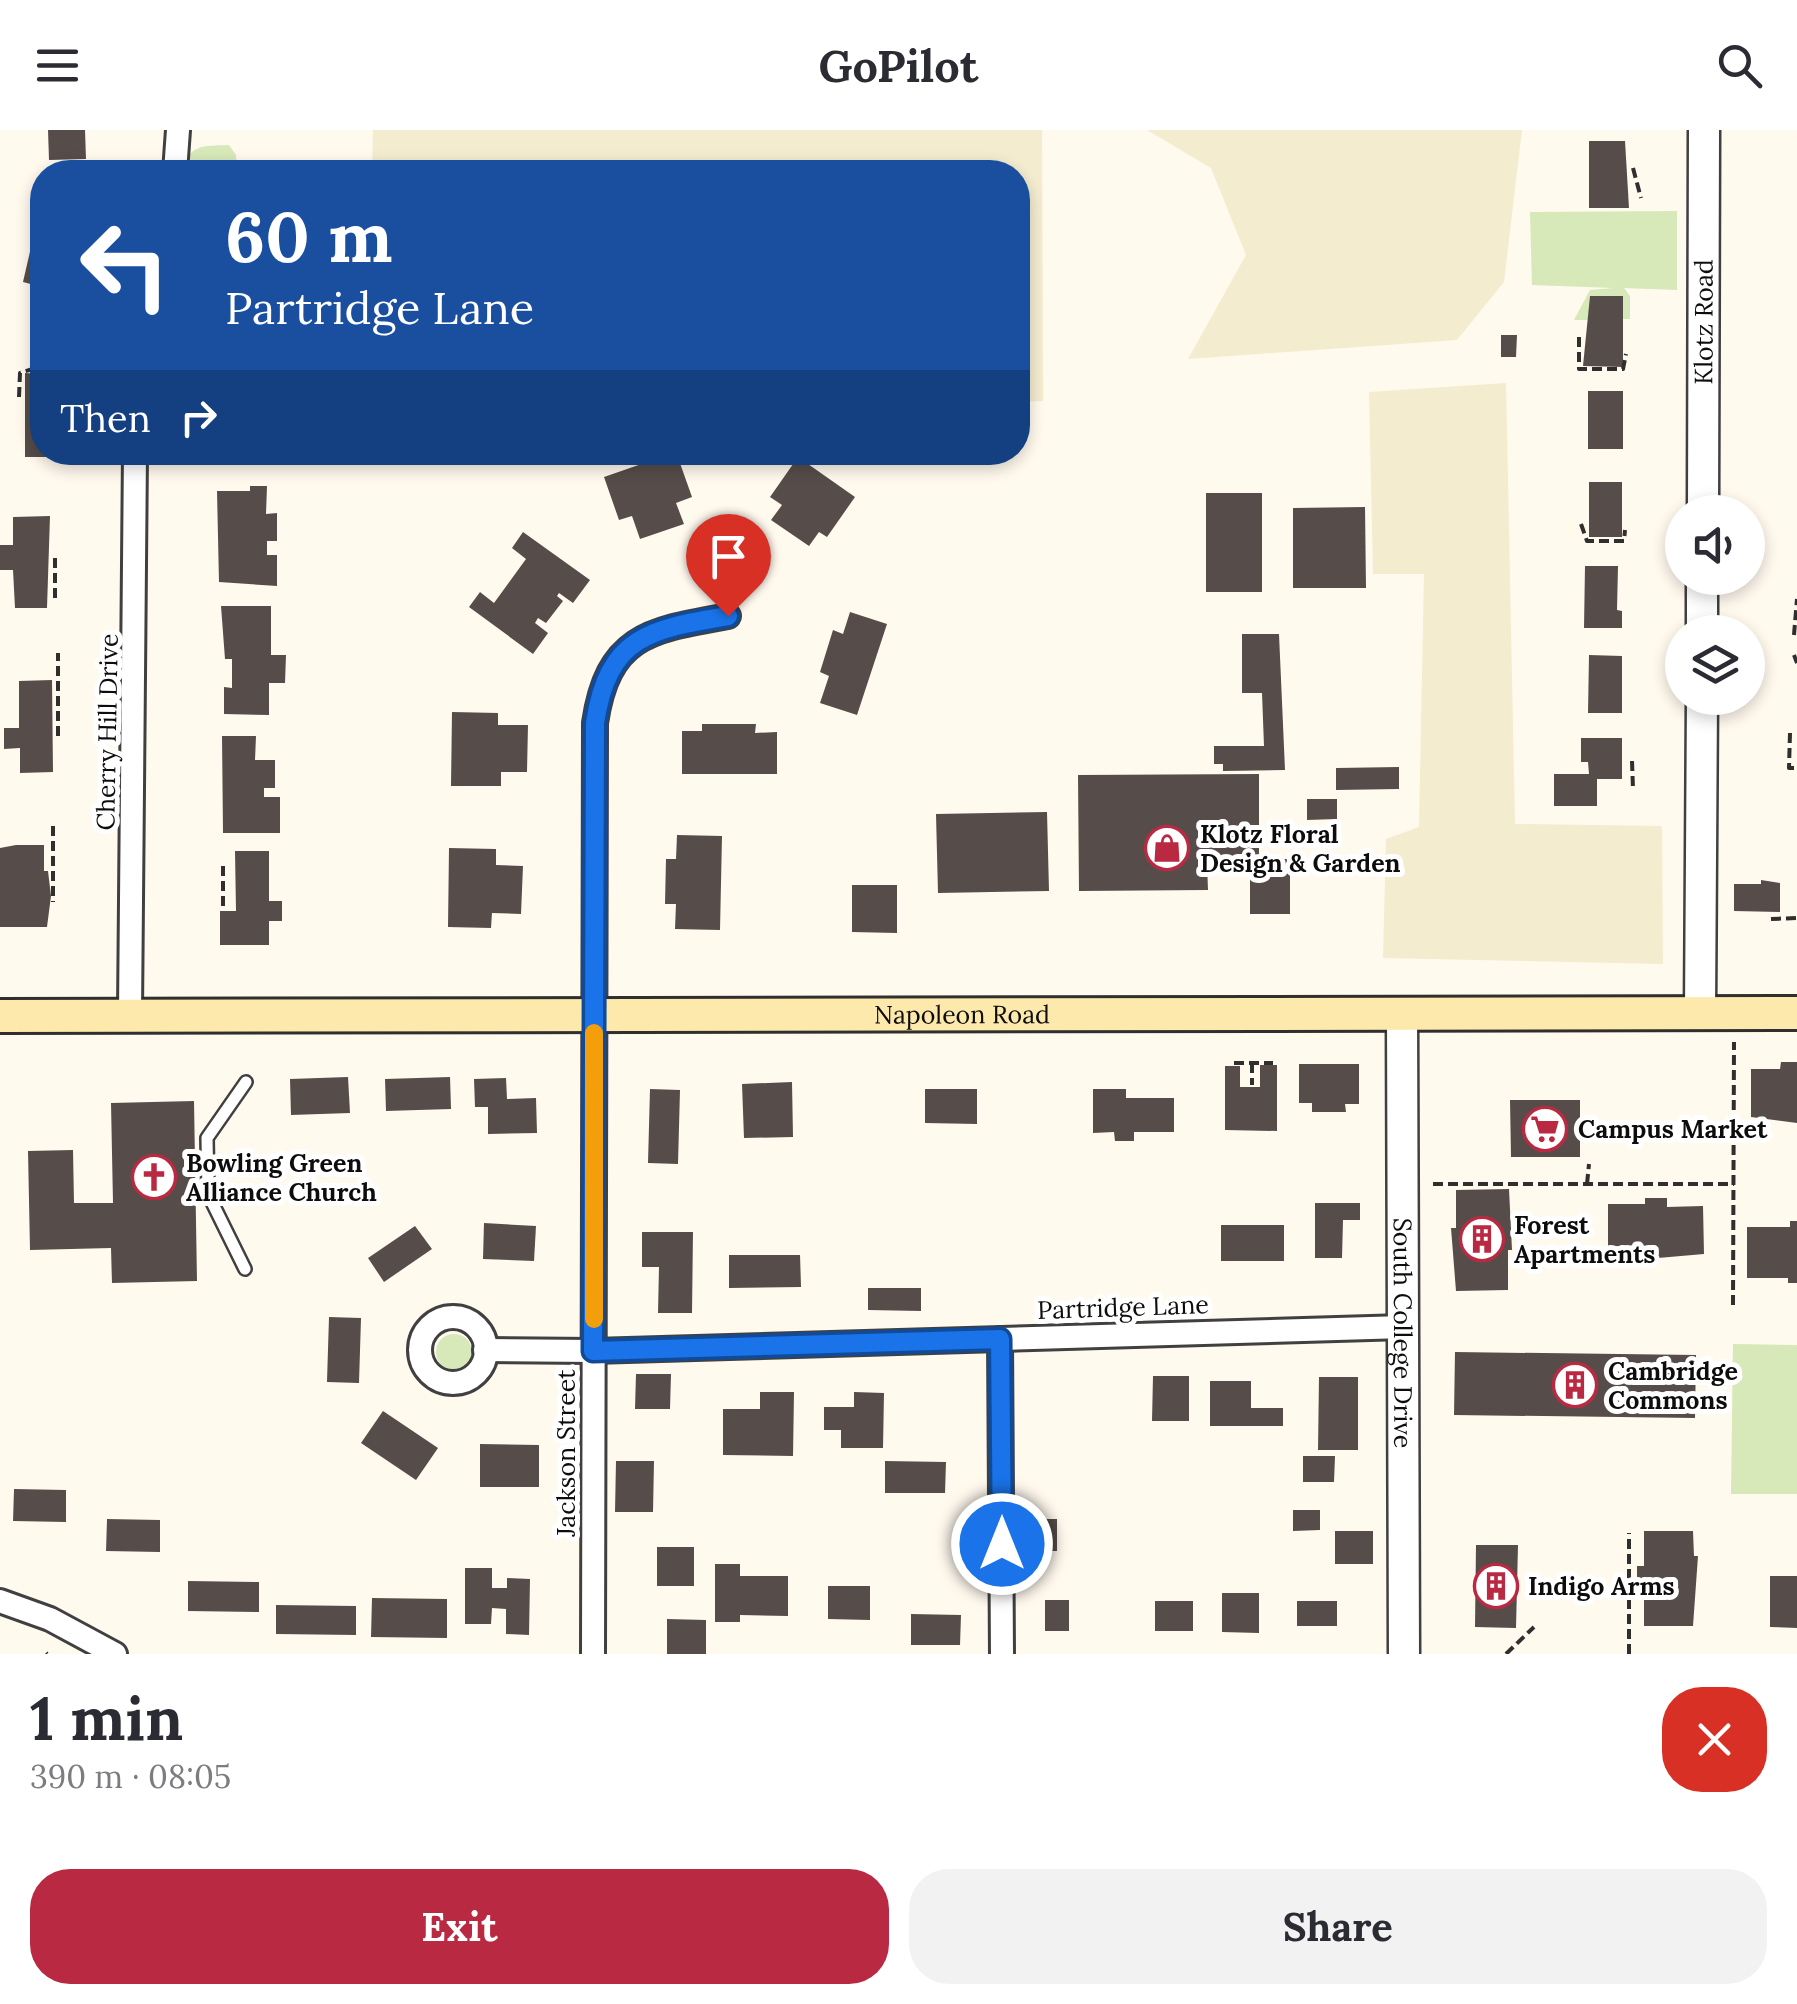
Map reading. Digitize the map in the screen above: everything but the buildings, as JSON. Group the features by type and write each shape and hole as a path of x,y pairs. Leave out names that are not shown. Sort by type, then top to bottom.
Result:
{"main road":[{"name":"Napoleon Road","path":"0,1016 130,1012 1797,1014"}],"street":[{"path":"176,160 178,130"},
{"name":"Klotz Road","path":"1703,495 1704,130"},
{"name":"Cherry Hill Drive","path":"130,1012 135,465"},
{"name":"Jackson Street","path":"593,1654 595,723 600,687 620,653 638,638 728,616"},
{"path":"1700,1013 1702,715"},
{"name":"South College Drive","path":"1402,1013 1404,1654"},
{"name":"Partridge Lane","path":"485,1350 593,1351 1404,1327"},
{"path":"1000,1339 1002,1654"},
{"path":"0,1601 50,1618 115,1654"}],"lane":[{"path":"245,1270 208,1194 207,1138 246,1082"}],"path":[{"path":"1633,168 1641,198"},
{"path":"1579,338 1579,369 1624,369 1626,354"},
{"path":"20,397 20,373 30,370"},
{"path":"1582,524 1588,542 1624,541 1625,530"},
{"path":"55,598 56,556"},
{"path":"1794,635 1797,599"},
{"path":"58,654 58,736"},
{"path":"1794,654 1797,662"},
{"path":"1790,733 1790,768 1795,768"},
{"path":"1632,760 1633,789"},
{"path":"53,826 53,902"},
{"path":"223,866 223,909"},
{"path":"1771,918 1797,918"},
{"path":"1733,1305 1734,1042"},
{"path":"1234,1063 1273,1063"},
{"path":"1252,1063 1252,1085"},
{"path":"1587,1184 1588,1164"},
{"path":"1433,1184 1734,1184"},
{"path":"1628,1654 1629,1533"},
{"path":"1506,1654 1534,1627"}],"shaded area":[{"path":"373,130 1042,130 1043,401 1030,402 1030,160 372,160"},
{"path":"1147,130 1522,130 1504,282 1457,340 1188,359 1246,255 1211,168"},
{"path":"1506,383 1515,824 1662,826 1663,964 1383,958 1386,839 1419,827 1424,574 1373,574 1369,392"}],"green space":[{"path":"229,145 236,160 187,160 193,151"},
{"path":"1677,211 1677,290 1624,288 1630,296 1630,319 1623,319 1623,296 1590,296 1590,320 1574,320 1590,290 1614,288 1532,285 1530,212"},
{"path":"454,1334 467,1339 472,1352 467,1365 454,1370 441,1365 436,1352 441,1339"},
{"path":"1733,1344 1797,1345 1797,1494 1731,1494"}],"slow traffic":[{"path":"594,1033 594,1319"}],"place":[{"name":"Klotz Floral Design & Garden","path":"1167,848"},
{"name":"Campus Market","path":"1545,1129"},
{"name":"Bowling Green Alliance Church","path":"154,1177"},
{"name":"Forest Apartments","path":"1482,1239"},
{"name":"Cambridge Commons","path":"1575,1385"},
{"name":"Indigo Arms","path":"1496,1586"}],"route":[{"path":"728,616 682,624 638,638 620,653 600,687 595,723 593,1351 1000,1339 1002,1544"}]}
